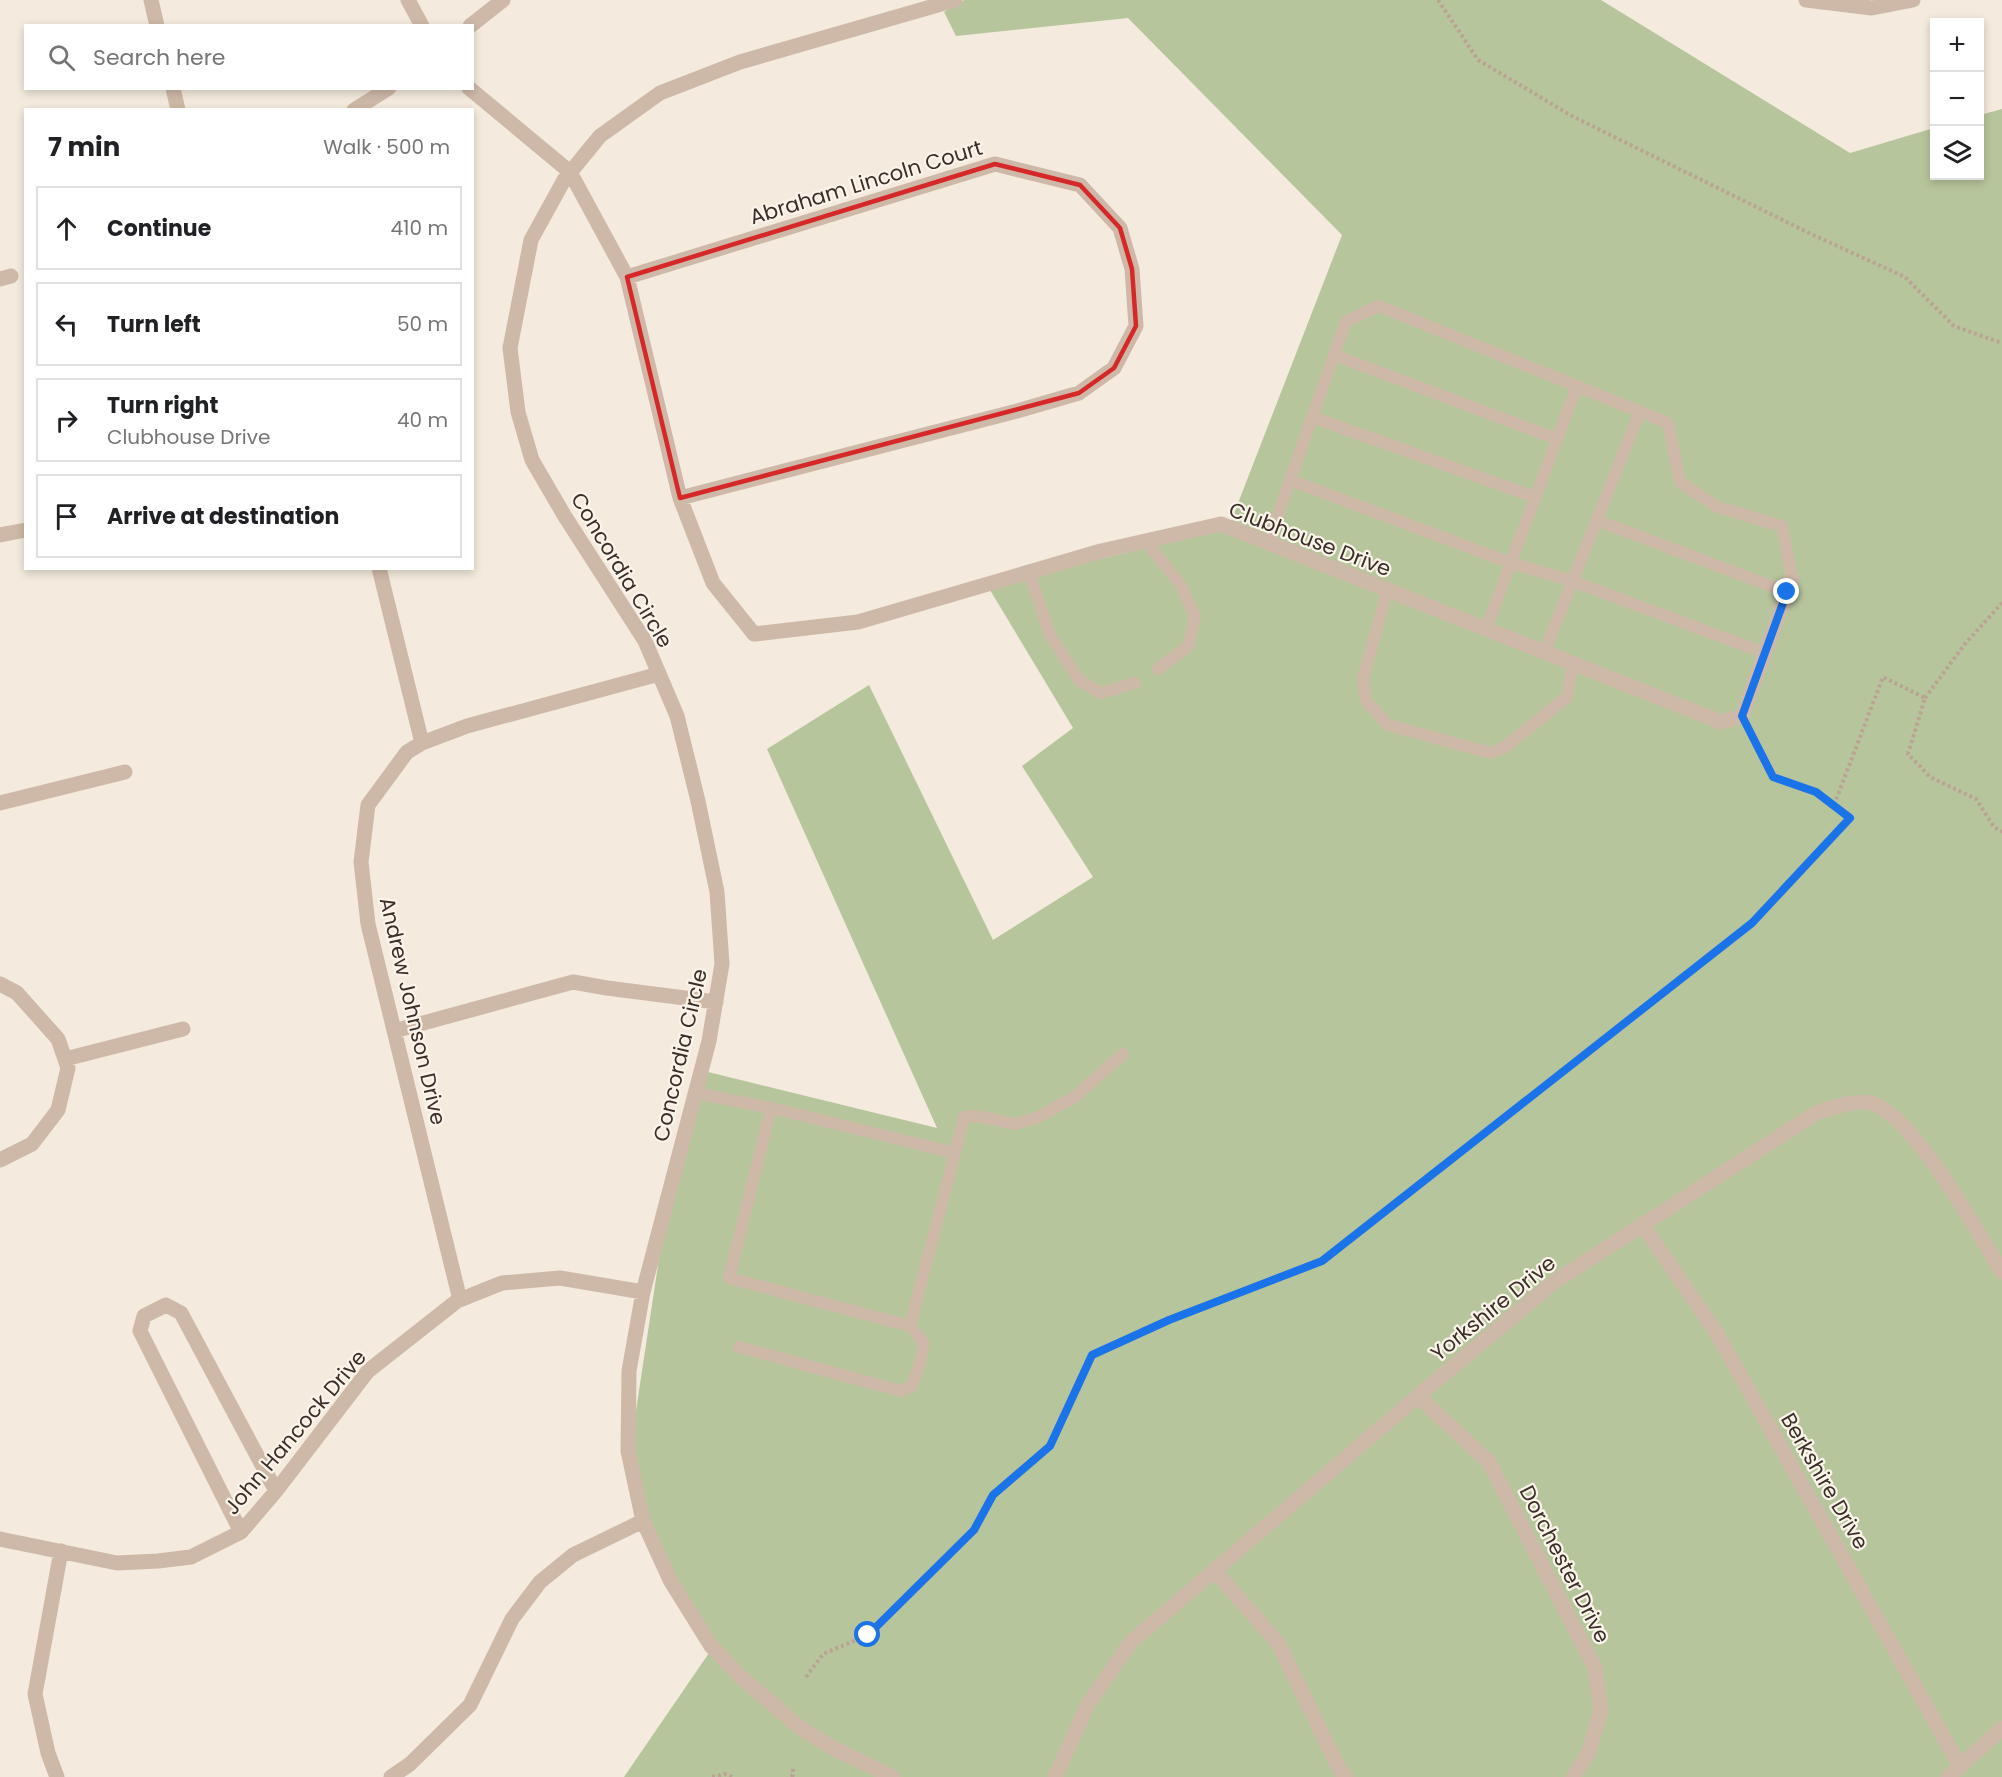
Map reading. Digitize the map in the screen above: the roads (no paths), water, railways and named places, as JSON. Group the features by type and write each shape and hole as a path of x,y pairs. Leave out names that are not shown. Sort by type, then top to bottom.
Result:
{"street":[{"path":"151,0 157,24"},
{"path":"408,0 421,24"},
{"path":"473,24 503,0"},
{"name":"Concordia Circle","path":"893,1777 833,1748 799,1727 739,1675 711,1646 669,1580 643,1521 628,1451 629,1371 643,1292 710,1041 722,964 717,892 677,716 645,641 564,515 532,460 519,412 510,348 531,240 564,180 600,136 660,93 740,62 956,0"},
{"path":"1806,0 1872,8 1913,0"},
{"path":"173,90 177,108"},
{"path":"357,108 386,90"},
{"path":"472,90 570,172 627,277 680,498"},
{"name":"Abraham Lincoln Court","path":"627,277 995,164 1080,186 1120,228 1132,269 1136,326 1114,368 1079,393 680,498"},
{"name":"Clubhouse Drive","path":"680,498 713,583 754,634 858,622 1101,551 1221,524 1721,723 1742,716 1765,653"},
{"path":"0,535 24,530"},
{"path":"380,570 422,744"},
{"path":"1765,653 1789,585"},
{"name":"Andrew Johnson Drive","path":"460,1300 368,924 361,862 368,805 407,752 422,744 467,726 659,674"},
{"path":"0,803 124,772"},
{"path":"394,1031 573,981 607,988 716,1002"},
{"path":"0,984 17,993 58,1039 68,1068 58,1110 32,1143 0,1160"},
{"path":"65,1059 183,1029"},
{"name":"Yorkshire Drive","path":"1055,1777 1088,1704 1131,1642 1554,1282 1816,1113 1839,1104 1873,1103 1893,1116 1921,1146 2002,1272"},
{"name":"Berkshire Drive","path":"1642,1224 1716,1332 1960,1766"},
{"name":"John Hancock Drive","path":"0,1539 117,1563 191,1557 242,1532 368,1371 460,1300 502,1283 560,1278 643,1292"},
{"path":"242,1532 140,1331 144,1316 166,1305 181,1313 276,1491"},
{"name":"Dorchester Drive","path":"1418,1396 1489,1462 1595,1668 1601,1709 1589,1752 1573,1777"},
{"path":"391,1777 410,1764 470,1705 512,1619 540,1582 573,1555 643,1521"},
{"path":"57,1777 48,1753 35,1694 61,1551"},
{"path":"1214,1570 1278,1643 1339,1768 1346,1777"},
{"path":"1948,1777 2002,1728"}],"lane":[{"path":"1268,543 1346,321 1379,306 1668,423 1680,482 1717,507 1782,526 1789,585 1596,520"},
{"path":"1334,355 1557,439"},
{"path":"1486,629 1577,386"},
{"path":"1544,652 1640,411"},
{"path":"1312,417 1535,497"},
{"path":"1290,480 1511,563 1572,582 1765,653"},
{"path":"1145,541 1181,585 1195,617 1188,646 1158,669"},
{"path":"1029,572 1050,635 1080,681 1101,693 1135,683"},
{"path":"1387,591 1363,679 1366,701 1388,725 1491,753 1505,747 1567,697 1572,664"},
{"path":"910,1326 964,1117 977,1116 1015,1124 1038,1117 1076,1096 1123,1054"},
{"path":"696,1093 771,1108 955,1153"},
{"path":"739,1347 901,1390 912,1386 924,1342 910,1326 729,1278 771,1108"}]}
